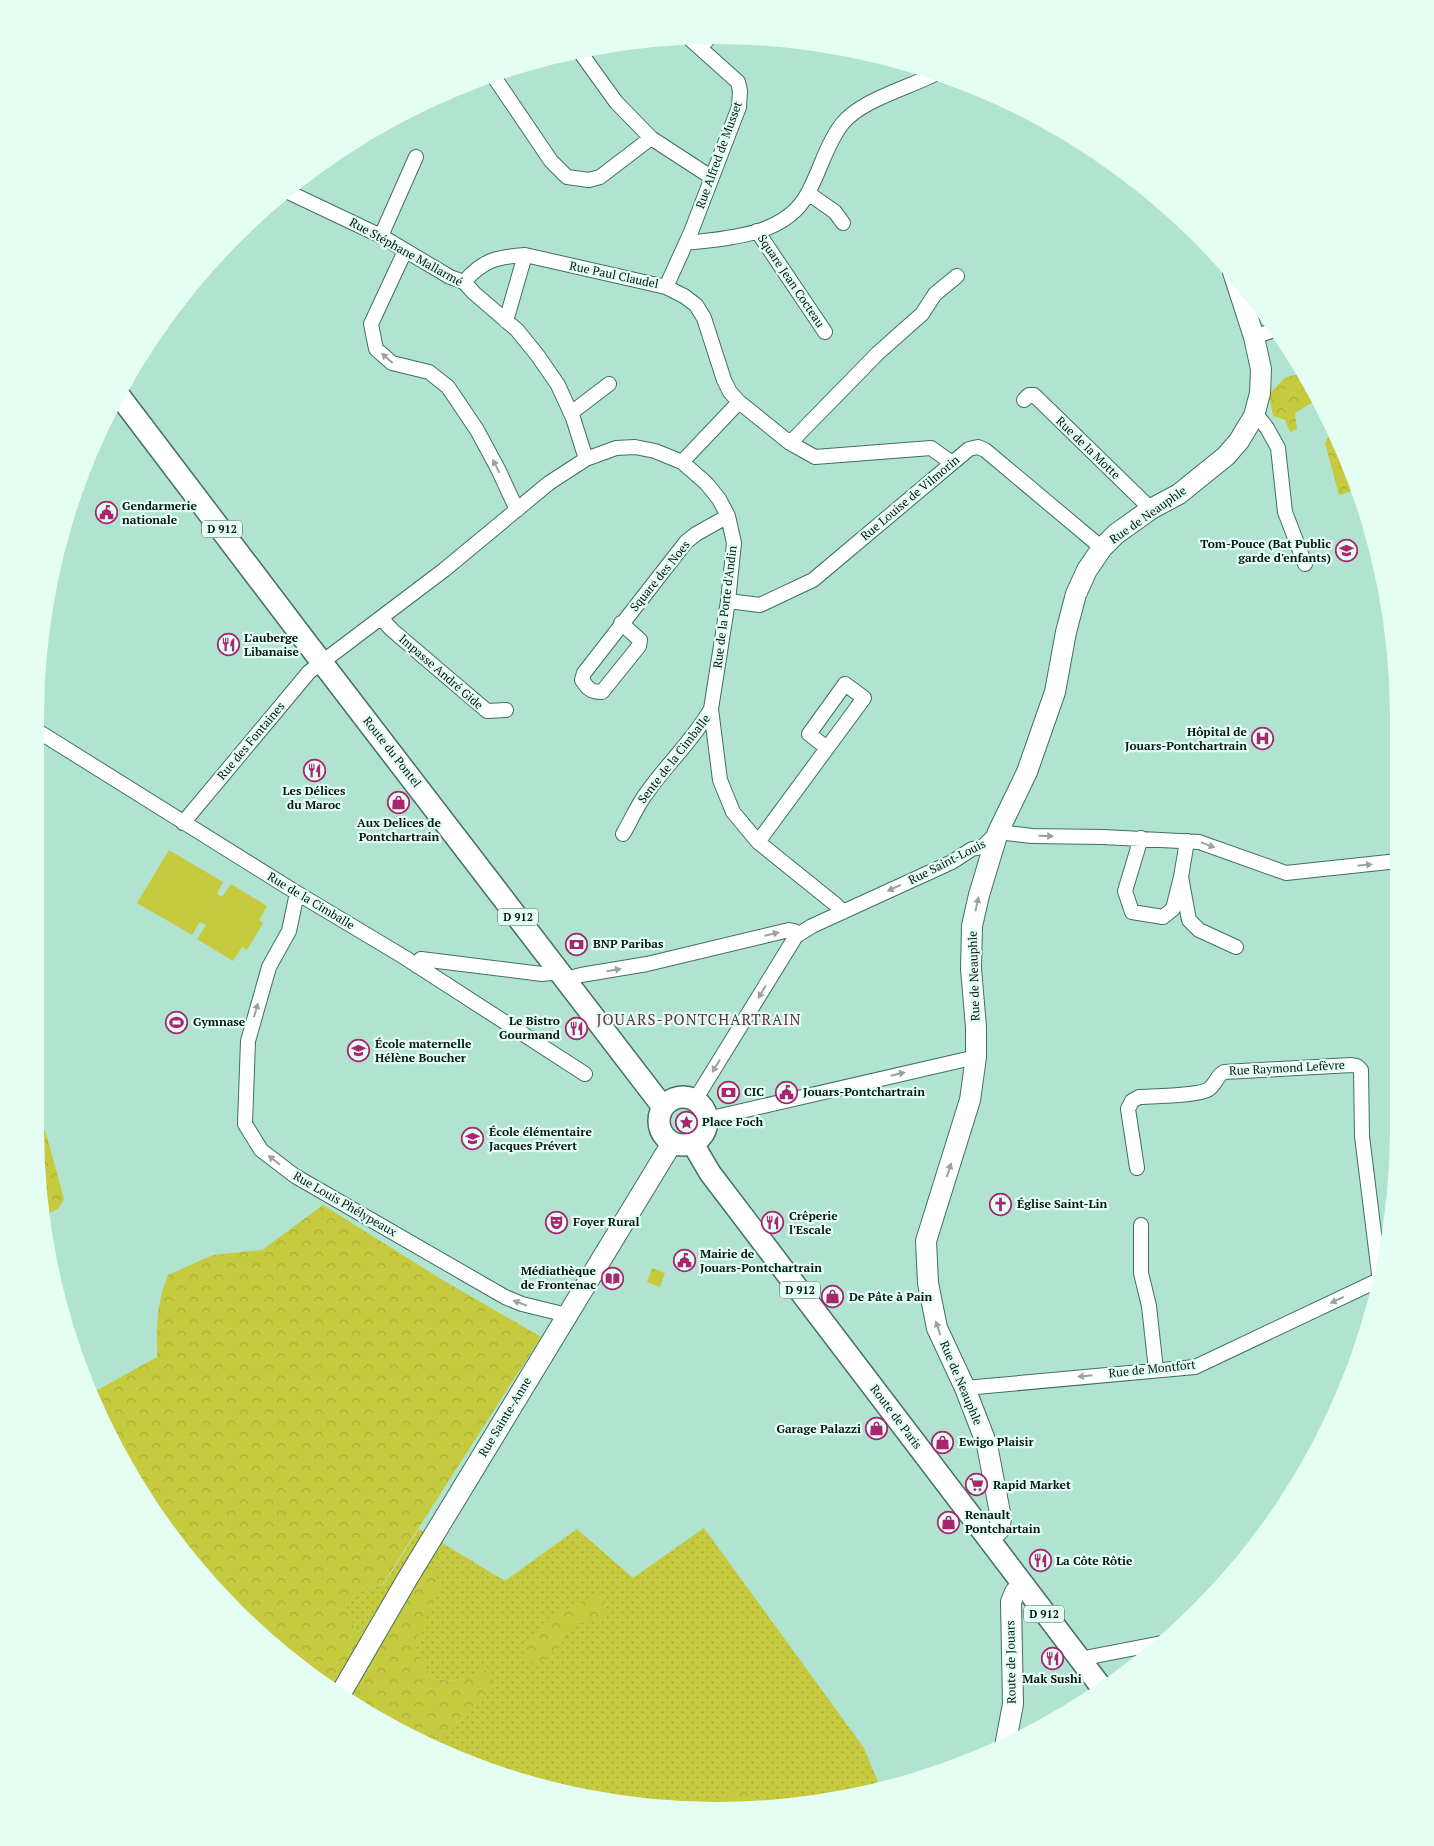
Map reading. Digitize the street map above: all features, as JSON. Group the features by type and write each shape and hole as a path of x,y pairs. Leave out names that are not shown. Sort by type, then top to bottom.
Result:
{"main road":[{"name":"Route du Pontel","path":"124,399 322,663 663,1107"},
{"path":"682,1097 695,1100 701,1105 707,1119 704,1134 682,1144 666,1139 659,1127 660,1113 663,1107 668,1102 682,1097"},
{"name":"Route de Paris","path":"682,1144 710,1173 1098,1684"}],"street":[{"name":"Rue Alfred de Musset","path":"666,287 686,243 740,107 738,82 703,44"},
{"path":"584,57 616,102 652,138 711,177"},
{"path":"686,243 732,238 757,231 781,221 799,208 842,124 865,105 927,77"},
{"path":"497,81 551,161 566,177 589,180 600,177 652,138"},
{"path":"381,236 416,157"},
{"path":"808,193 835,212 843,224"},
{"name":"Rue Stéphane Mallarmé","path":"293,194 381,236 450,277 464,282 474,294 516,330 538,356 558,385 571,413 586,459"},
{"name":"Square Jean Cocteau","path":"757,231 825,332"},
{"path":"405,251 371,324 376,349 392,363 429,372 448,387 477,430 517,510"},
{"name":"Rue Paul Claudel","path":"464,282 475,269 488,261 508,256 524,256 666,287 684,296 696,305 704,318 724,380 730,392 739,402 790,443 815,457 931,448 952,463"},
{"path":"506,321 524,256"},
{"path":"790,443 878,353 922,314 935,294 958,276"},
{"name":"Rue de Neauphle","path":"988,1538 999,1530 1000,1512 987,1445 965,1388 937,1328 928,1283 926,1241 970,1100 976,1057 976,1027 971,969 972,926 979,895 998,832 1027,772 1052,701 1076,594 1087,570 1102,548 1116,534 1151,510 1179,494 1226,456 1239,441 1252,420 1260,394 1260,369 1254,337 1240,294"},
{"path":"1254,337 1269,332"},
{"path":"571,413 609,384"},
{"name":"Rue de la Motte","path":"1024,400 1029,395 1034,394 1151,510"},
{"path":"682,462 739,402"},
{"path":"1252,420 1260,419 1278,448 1285,512 1305,564"},
{"name":"Rue de la Porte d'Andin","path":"322,663 444,570 549,483 586,459 616,448 635,447 655,451 682,462 706,483 719,499 728,516 734,543 728,601 712,709 720,780 733,812 758,842 835,904 842,912"},
{"name":"Rue Louise de Vilmorin","path":"728,601 760,605 813,580 969,449 978,447 985,450 1102,548"},
{"name":"Square des Noes","path":"621,623 640,640 639,646 602,692 594,692 587,688 582,680 584,672 621,623 686,542 696,534 728,516"},
{"name":"Impasse André Gide","path":"381,618 392,630 487,712 506,710"},
{"name":"Rue des Fontaines","path":"184,823 309,672 322,663"},
{"name":"Sente de la Cimballe","path":"623,834 635,816 635,809 703,724 712,709"},
{"name":"Rue de la Cimballe","path":"44,735 417,966 585,1074"},
{"path":"758,842 827,748"},
{"name":"Rue Saint-Louis","path":"796,936 812,926 952,862 972,849 982,847 998,832 1032,836 1141,838 1199,842 1286,873 1390,862"},
{"path":"1141,838 1125,891 1132,912 1163,917 1172,909 1181,877 1187,841"},
{"path":"1181,877 1189,920 1199,930 1236,947"},
{"name":"Rue Louis Phélypeaux","path":"297,893 289,931 268,967 248,1041 245,1124 261,1150 295,1176 505,1296 522,1304 567,1315"},
{"path":"417,966 421,959 542,974 581,975 647,964 789,930 794,931 796,936 695,1100"},
{"path":"707,1119 976,1057"},
{"name":"Rue Raymond Lefèvre","path":"1137,1168 1128,1109 1132,1101 1140,1097 1202,1092 1214,1085 1221,1073 1224,1072 1352,1064 1361,1070 1362,1136 1377,1258"},
{"name":"Rue Sainte-Anne","path":"343,1689 567,1315 682,1144"},
{"path":"1141,1225 1141,1273 1150,1306 1156,1370"},
{"name":"Rue de Montfort","path":"965,1388 1195,1367 1371,1284"},
{"name":"Route de Jouars","path":"1008,1736 1013,1704 1011,1602 1015,1592 1023,1586"},
{"path":"1079,1660 1148,1646"}],"green space":[{"path":"1297,375 1312,403 1295,413 1297,429 1290,432 1285,420 1273,416 1269,394 1286,377"},
{"path":"1329,436 1351,491 1339,495 1325,443"},
{"path":"169,850 223,882 217,894 222,897 231,884 267,906 259,920 263,923 247,950 242,947 233,961 197,939 206,925 200,922 192,935 137,903"},
{"path":"44,1129 64,1199 59,1208 50,1213 45,1173"},
{"path":"323,1205 441,1279 541,1337 382,1585 357,1590 346,1608 356,1631 381,1635 423,1570 434,1571 440,1586 419,1633 416,1649 432,1678 448,1681 461,1680 488,1668 494,1676 489,1693 467,1716 434,1740 380,1712 343,1689 273,1635 241,1605 183,1539 157,1503 113,1427 97,1391 157,1357 159,1306 168,1275 213,1255 262,1250"},
{"path":"652,1268 665,1273 660,1287 647,1282"},
{"path":"704,1528 864,1748 878,1782 805,1796 761,1801 673,1801 586,1789 501,1767 434,1740 467,1716 488,1668 461,1680 448,1681 432,1678 416,1649 419,1633 381,1635 356,1631 346,1608 357,1590 383,1585 419,1529 505,1581 577,1529 633,1578"},
{"path":"593,1596 601,1596 606,1602 606,1611 599,1620 576,1625 545,1660 531,1663 525,1656 525,1650 533,1636 557,1614 565,1609 577,1607"},
{"path":"748,1790 758,1801 722,1802 733,1791"}],"place":[{"name":"Gendarmerie nationale","path":"106,513"},
{"name":"Tom-Pouce (Bat Public garde d'enfants)","path":"1347,551"},
{"name":"L'auberge Libanaise","path":"228,645"},
{"name":"Hôpital de Jouars-Pontchartrain","path":"1263,739"},
{"name":"Les Délices du Maroc","path":"314,770"},
{"name":"Aux Delices de Pontchartrain","path":"399,802"},
{"name":"BNP Paribas","path":"577,944"},
{"name":"Gymnase","path":"177,1022"},
{"name":"Le Bistro Gourmand","path":"576,1028"},
{"name":"École maternelle Hélène Boucher","path":"359,1051"},
{"name":"CIC","path":"728,1092"},
{"name":"Jouars-Pontchartrain","path":"787,1092"},
{"name":"Place Foch","path":"686,1122"},
{"name":"École élémentaire Jacques Prévert","path":"473,1139"},
{"name":"Église Saint-Lin","path":"1001,1204"},
{"name":"Foyer Rural","path":"557,1222"},
{"name":"Crêperie l'Escale","path":"773,1223"},
{"name":"Mairie de Jouars-Pontchartrain","path":"684,1261"},
{"name":"Médiathèque de Frontenac","path":"612,1278"},
{"name":"De Pâte à Pain","path":"833,1297"},
{"name":"Garage Palazzi","path":"877,1429"},
{"name":"Ewigo Plaisir","path":"943,1442"},
{"name":"Rapid Market","path":"977,1485"},
{"name":"Renault Pontchartain","path":"949,1522"},
{"name":"La Côte Rôtie","path":"1040,1561"},
{"name":"Mak Sushi","path":"1052,1658"}],"district":[{"name":"JOUARS-PONTCHARTRAIN","path":"699,1020"}]}
